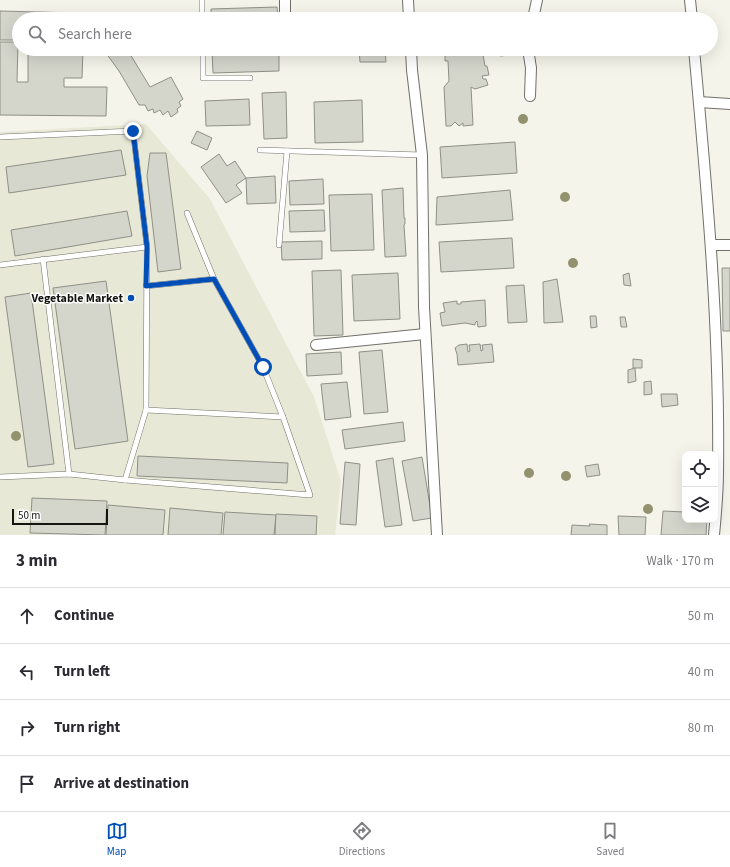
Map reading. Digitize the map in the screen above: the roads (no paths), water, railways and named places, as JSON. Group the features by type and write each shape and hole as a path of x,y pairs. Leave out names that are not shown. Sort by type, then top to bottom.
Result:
{"street":[{"path":"285,0 285,12"},
{"path":"408,0 409,12"},
{"path":"534,12 537,0"},
{"path":"690,0 691,12"},
{"path":"411,56 422,155 425,334 437,535"},
{"path":"529,56 531,68 530,96"},
{"path":"695,56 711,245 717,344 718,473 714,535"},
{"path":"699,102 730,104"},
{"path":"711,245 730,245"},
{"path":"316,344 425,334"}],"lane":[{"path":"202,0 202,12"},
{"path":"203,56 203,78 250,78"},
{"path":"0,137 133,131 147,247 146,410 125,480"},
{"path":"260,150 422,155"},
{"path":"279,245 287,151"},
{"path":"0,477 69,474 310,495 284,417 263,367 214,279 187,213"},
{"path":"0,264 147,247"},
{"path":"43,259 69,474"},
{"path":"146,286 214,279"},
{"path":"146,410 284,417"}],"place":[{"name":"Vegetable Market","path":"131,298"}]}
